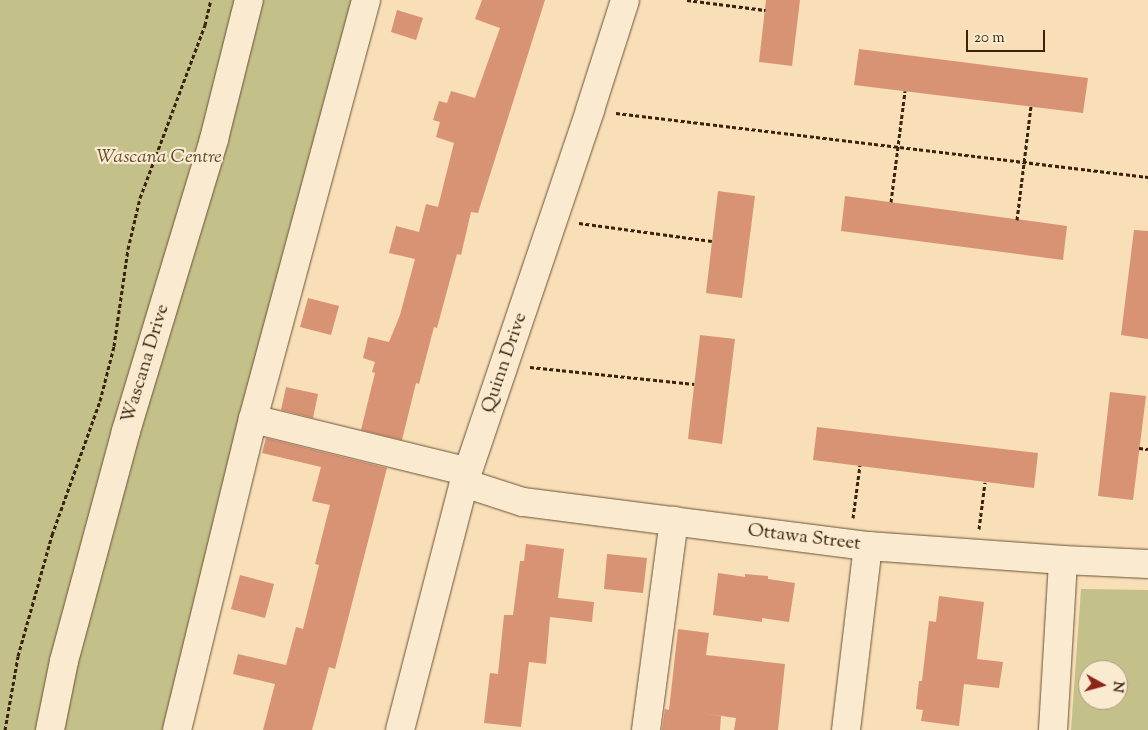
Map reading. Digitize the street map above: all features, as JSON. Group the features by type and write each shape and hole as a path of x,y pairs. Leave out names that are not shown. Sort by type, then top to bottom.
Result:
{"street":[{"name":"Wascana Drive","path":"50,730 64,661 126,431 214,139 249,0"},
{"path":"176,730 253,419 366,0"},
{"name":"Quinn Drive","path":"400,730 466,477 554,219 625,0"},
{"name":"Ottawa Street","path":"253,419 466,477 523,502 859,545 1063,560 1148,564"},
{"path":"646,730 674,521"},
{"path":"846,730 859,545"},
{"path":"1053,730 1063,560"}],"path":[{"path":"5,730 18,656 52,535 100,401 114,346 128,249 140,198 205,25 211,0"},
{"path":"687,0 765,10"},
{"path":"891,202 905,91"},
{"path":"1018,220 1031,106"},
{"path":"590,110 1148,177"},
{"path":"554,219 712,240"},
{"path":"505,364 694,384"},
{"path":"1139,448 1148,449"},
{"path":"859,545 860,466"},
{"path":"976,554 985,482"}],"green space":[{"name":"Wascana Centre","path":"0,0 366,0 177,730 0,730"},
{"path":"1081,589 1148,590 1148,730 1071,730"}],"building":[{"path":"482,0 545,0 478,213 471,212 461,255 457,254 437,328 434,327 419,384 416,383 402,440 361,430 375,373 372,372 375,362 363,358 368,337 389,342 400,315 415,259 389,253 396,226 419,232 426,204 438,207 454,143 436,137 440,122 433,120 439,101 447,103 451,91 475,98 500,28 475,19"},
{"path":"766,0 800,0 792,66 759,62"},
{"path":"397,10 423,18 416,40 391,32"},
{"path":"859,49 1088,78 1083,113 854,85"},
{"path":"718,191 755,196 742,298 706,293"},
{"path":"845,196 1067,226 1063,260 841,231"},
{"path":"1134,230 1148,231 1148,339 1121,335"},
{"path":"308,298 339,306 331,335 300,327"},
{"path":"700,335 735,339 722,444 688,439"},
{"path":"286,387 318,394 313,418 281,410"},
{"path":"1110,392 1146,396 1133,500 1098,496"},
{"path":"817,427 1038,453 1034,488 813,460"},
{"path":"266,438 387,468 335,669 329,667 312,730 263,730 275,684 233,674 238,654 286,665 296,627 303,629 319,565 315,564 330,505 312,501 321,467 262,453"},
{"path":"526,544 564,549 558,598 594,602 592,622 550,617 546,664 529,662 521,727 484,723 490,673 498,674 504,615 513,615 520,561 524,561"},
{"path":"607,554 647,558 643,593 604,589"},
{"path":"718,573 745,577 745,574 768,576 768,579 795,583 789,622 762,618 762,622 713,615"},
{"path":"240,575 274,584 265,618 231,609"},
{"path":"939,596 984,602 977,659 1003,662 999,688 964,684 959,726 921,721 923,710 916,709 919,681 922,681 929,621 936,622"},
{"path":"678,629 709,633 706,655 785,664 778,730 734,730 736,718 695,712 721,716 720,730 662,730 665,709 669,710"}]}
